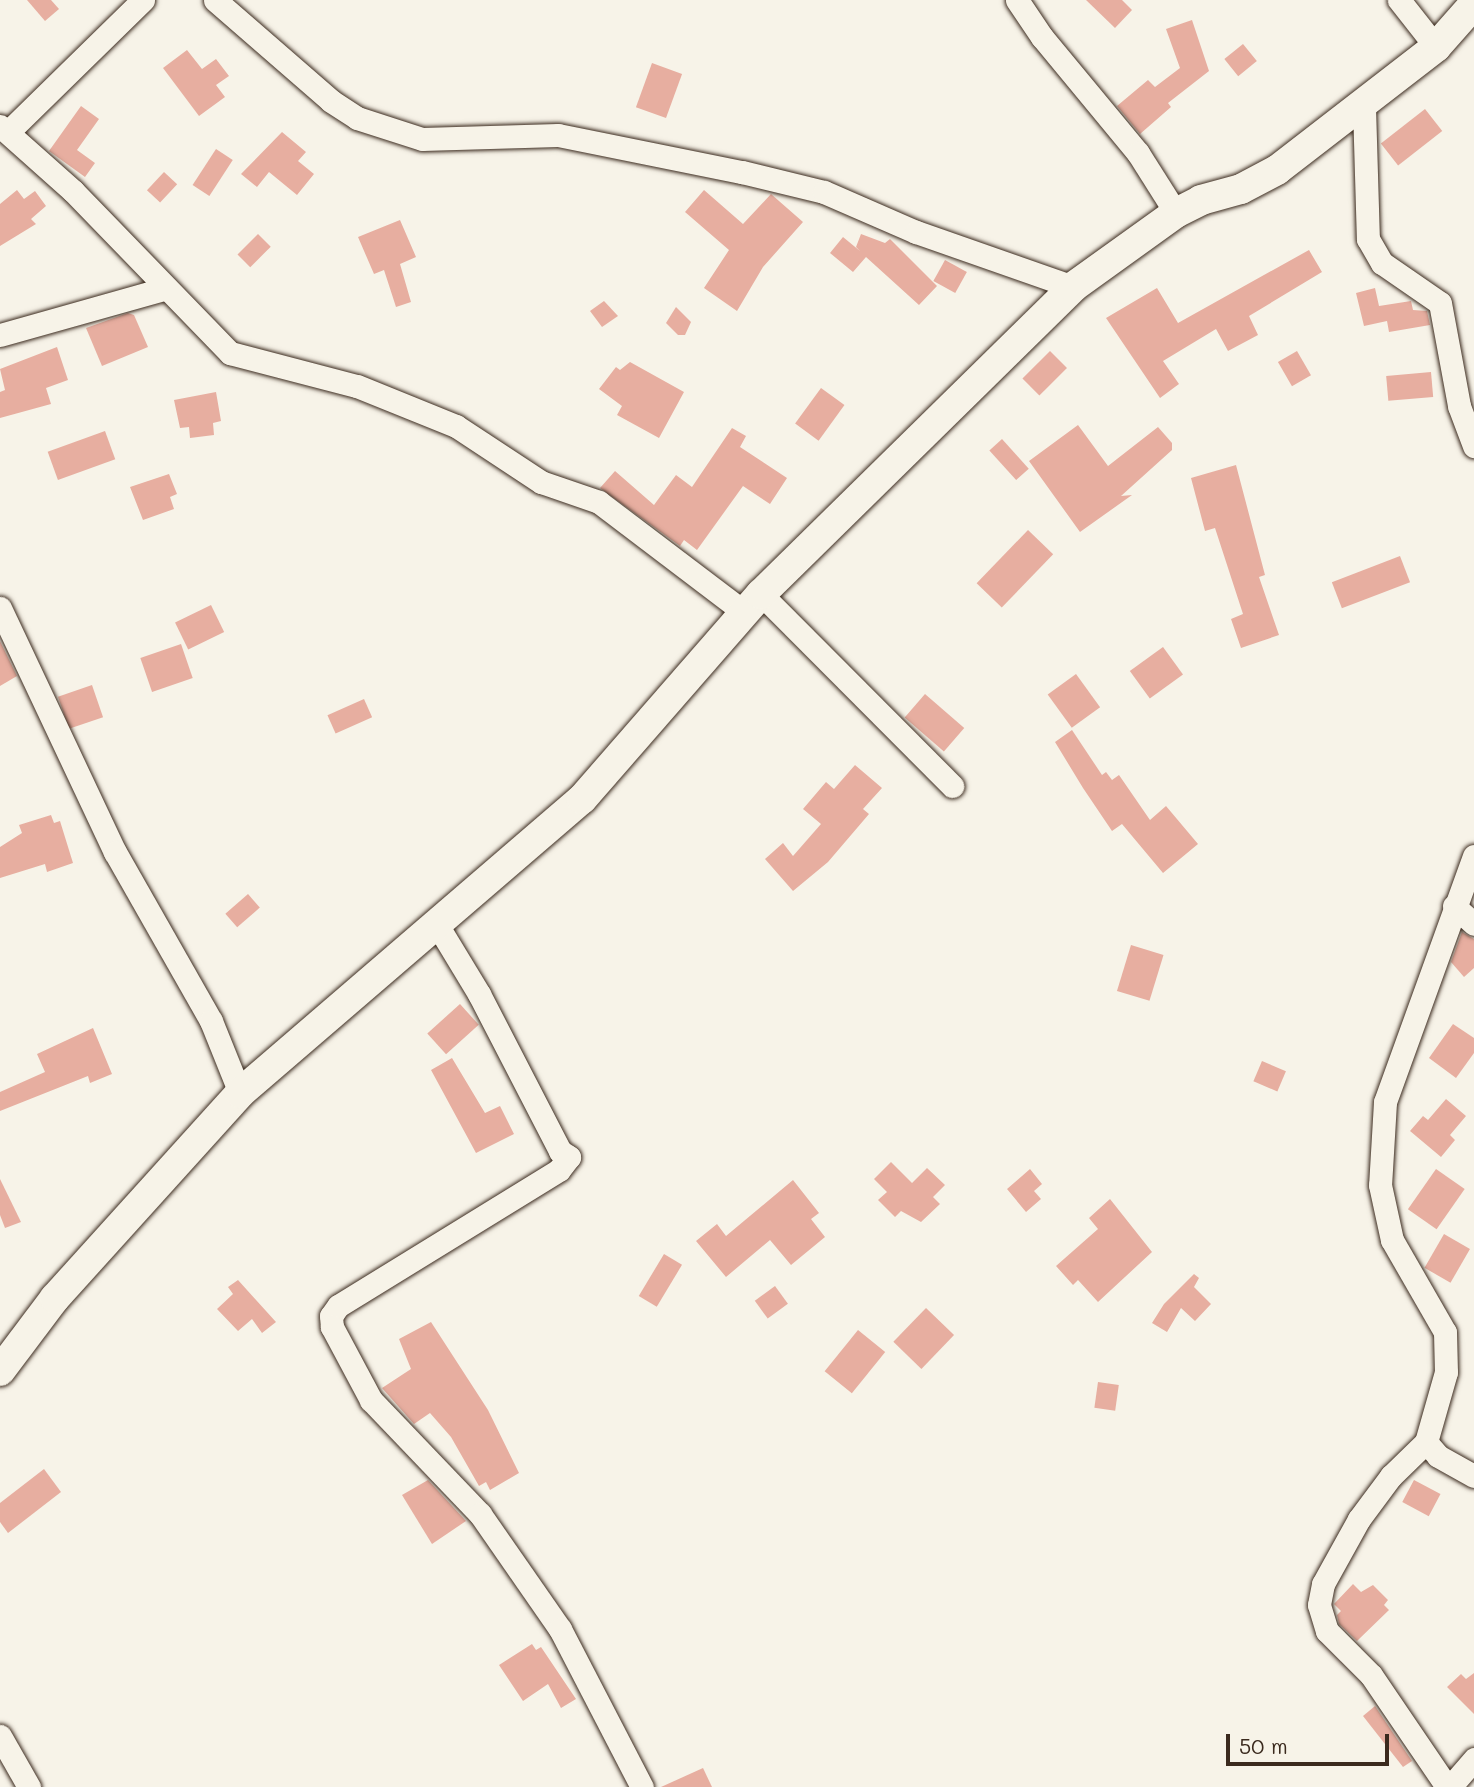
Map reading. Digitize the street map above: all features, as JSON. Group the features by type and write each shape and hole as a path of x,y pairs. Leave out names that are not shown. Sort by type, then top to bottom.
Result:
{"street":[{"path":"143,0 4,129 74,191 230,352 357,386 456,426 541,482 599,502 753,603 952,786"},
{"path":"215,0 331,101 357,118 422,139 558,135 742,172 824,192 916,232 1073,287"},
{"path":"1017,0 1042,37 1138,153 1176,213"},
{"path":"1399,0 1436,47"},
{"path":"0,1371 55,1298 240,1093 582,799 753,603 1073,287 1176,213 1200,200 1241,189 1277,170 1364,107 1436,47 1474,4"},
{"path":"1364,107 1368,239 1390,270 1440,303 1467,404 1474,446"},
{"path":"0,335 166,288"},
{"path":"0,608 115,852 211,1021 240,1093"},
{"path":"1474,856 1454,906 1381,1121 1380,1185 1386,1220 1403,1260 1440,1320 1447,1343 1446,1371 1426,1442 1391,1476 1359,1519 1327,1575 1319,1605 1327,1631 1371,1675 1449,1787 1474,1759"},
{"path":"1454,906 1474,924"},
{"path":"436,923 479,994 560,1151 569,1157 559,1170 338,1306 331,1316 332,1327 370,1400 481,1514 560,1629 642,1787"},
{"path":"1426,1442 1438,1456 1474,1476"},
{"path":"0,1735 29,1787"}],"building":[{"path":"27,0 51,0 59,9 45,21"},
{"path":"1086,0 1122,0 1132,10 1115,28"},
{"path":"1192,20 1209,71 1168,103 1171,107 1140,134 1117,106 1148,80 1155,87 1180,68 1166,29"},
{"path":"1243,44 1257,61 1238,76 1224,59"},
{"path":"187,50 202,69 216,59 229,76 216,85 225,97 199,116 163,68"},
{"path":"652,63 682,74 666,118 636,107"},
{"path":"81,106 99,119 77,150 95,163 85,177 49,151"},
{"path":"1425,109 1442,131 1398,166 1381,143"},
{"path":"282,132 306,152 298,161 314,174 297,195 269,172 257,187 241,174"},
{"path":"216,149 233,160 209,196 193,185"},
{"path":"164,172 177,184 160,203 147,190"},
{"path":"17,190 24,199 35,191 46,206 31,219 36,224 0,246 0,204"},
{"path":"704,190 743,224 771,194 803,222 763,267 737,311 704,288 729,250 685,212"},
{"path":"400,220 416,257 400,264 411,302 396,307 384,270 374,274 358,237"},
{"path":"258,234 271,247 250,267 237,255"},
{"path":"861,234 885,243 890,239 937,286 919,305 866,257 853,272 830,253 843,237 860,251 856,247"},
{"path":"1309,250 1322,272 1249,316 1258,335 1228,351 1216,329 1163,361 1179,384 1160,398 1106,318 1157,288 1178,323"},
{"path":"945,260 967,272 955,293 933,281"},
{"path":"1375,288 1379,306 1411,301 1413,310 1427,311 1430,325 1389,332 1387,321 1364,326 1356,293"},
{"path":"604,301 618,316 602,327 590,311"},
{"path":"676,307 691,322 685,335 678,335 666,323"},
{"path":"128,313 134,315 148,347 102,366 86,328"},
{"path":"57,347 68,380 46,388 51,404 0,418 0,392 5,390 0,369"},
{"path":"1050,351 1067,368 1039,396 1022,379"},
{"path":"1297,351 1311,375 1292,386 1278,362"},
{"path":"630,362 684,392 659,438 617,415 622,406 599,389 616,367 620,370"},
{"path":"1431,372 1433,397 1388,401 1386,376"},
{"path":"821,388 844,405 819,441 795,424"},
{"path":"216,392 221,421 213,423 214,435 190,438 189,427 180,428 174,400"},
{"path":"1078,425 1108,466 1158,427 1172,443 1172,450 1121,496 1132,495 1080,532 1029,461"},
{"path":"732,428 746,436 740,447 787,478 770,504 743,486 697,550 684,540 680,546 600,488 615,471 654,505 676,475 692,487"},
{"path":"105,431 115,459 58,480 48,452"},
{"path":"1002,439 1029,469 1016,480 989,450"},
{"path":"1236,465 1265,575 1259,577 1279,635 1241,648 1231,619 1243,614 1215,528 1205,531 1191,478"},
{"path":"169,474 177,494 170,497 174,509 143,520 130,487"},
{"path":"1028,530 1053,554 1002,608 977,583"},
{"path":"1400,556 1410,582 1342,608 1332,582"},
{"path":"211,605 224,632 188,649 175,623"},
{"path":"0,641 17,676 0,686"},
{"path":"181,644 193,678 152,692 140,658"},
{"path":"1163,647 1183,675 1150,699 1130,671"},
{"path":"1076,674 1100,707 1072,728 1048,695"},
{"path":"92,685 103,717 69,729 58,697"},
{"path":"925,694 964,728 944,752 905,717"},
{"path":"364,699 372,717 336,734 327,715"},
{"path":"1072,730 1102,775 1106,772 1112,780 1119,775 1150,820 1166,806 1198,844 1163,873 1122,824 1112,831 1055,742"},
{"path":"855,765 882,788 863,809 869,814 828,862 793,891 765,859 783,843 793,856 821,824 803,809 826,782 834,789"},
{"path":"51,815 54,823 60,821 73,863 47,872 45,864 0,878 0,847 22,833 19,825"},
{"path":"248,894 260,908 237,927 225,914"},
{"path":"1462,932 1474,939 1474,968 1464,977 1451,962"},
{"path":"1131,945 1164,955 1149,1001 1117,991"},
{"path":"460,1004 479,1025 446,1054 427,1033"},
{"path":"1453,1024 1474,1038 1474,1053 1456,1078 1429,1058"},
{"path":"93,1028 112,1074 90,1083 88,1076 0,1111 0,1092 45,1072 37,1054"},
{"path":"452,1058 485,1113 500,1106 514,1134 476,1153 431,1070"},
{"path":"1262,1061 1286,1071 1277,1091 1253,1081"},
{"path":"1446,1099 1466,1116 1450,1135 1455,1140 1441,1157 1410,1131 1423,1116 1428,1120"},
{"path":"891,1162 912,1183 927,1168 945,1185 933,1197 940,1204 921,1222 901,1211 895,1217 878,1200 887,1192 874,1179"},
{"path":"1030,1169 1042,1184 1034,1191 1041,1199 1026,1212 1007,1189"},
{"path":"1436,1169 1465,1189 1437,1229 1408,1209"},
{"path":"0,1179 21,1222 5,1228 0,1215"},
{"path":"793,1180 819,1213 811,1219 825,1237 791,1265 770,1240 726,1277 696,1241 717,1224 726,1236"},
{"path":"1110,1199 1152,1252 1098,1302 1078,1280 1073,1285 1056,1266 1098,1229 1089,1218"},
{"path":"1444,1234 1470,1249 1450,1283 1424,1268"},
{"path":"664,1254 682,1265 657,1307 639,1296"},
{"path":"1194,1274 1199,1278 1194,1287 1211,1304 1195,1321 1181,1308 1167,1332 1152,1323 1164,1304"},
{"path":"238,1280 276,1322 262,1333 252,1319 238,1331 217,1309 233,1294 228,1287"},
{"path":"775,1286 788,1304 768,1318 755,1301"},
{"path":"926,1308 954,1335 921,1369 893,1342"},
{"path":"431,1322 488,1410 519,1473 490,1490 486,1482 479,1486 451,1437 430,1413 414,1424 382,1388 411,1369 399,1339"},
{"path":"858,1330 885,1352 852,1393 825,1371"},
{"path":"1098,1382 1119,1385 1115,1411 1094,1408"},
{"path":"44,1469 61,1492 8,1533 0,1522 0,1503"},
{"path":"428,1480 466,1521 432,1544 402,1495"},
{"path":"1414,1480 1440,1494 1429,1516 1402,1502"},
{"path":"1353,1584 1361,1592 1373,1585 1388,1600 1384,1605 1389,1610 1357,1641 1339,1624 1337,1615 1341,1611 1334,1604"},
{"path":"532,1644 536,1650 541,1647 576,1699 561,1708 548,1684 523,1701 499,1665"},
{"path":"1474,1673 1474,1714 1447,1687 1461,1674 1466,1679"},
{"path":"1375,1706 1412,1761 1403,1767 1363,1716"},
{"path":"703,1768 712,1787 661,1787"}]}
